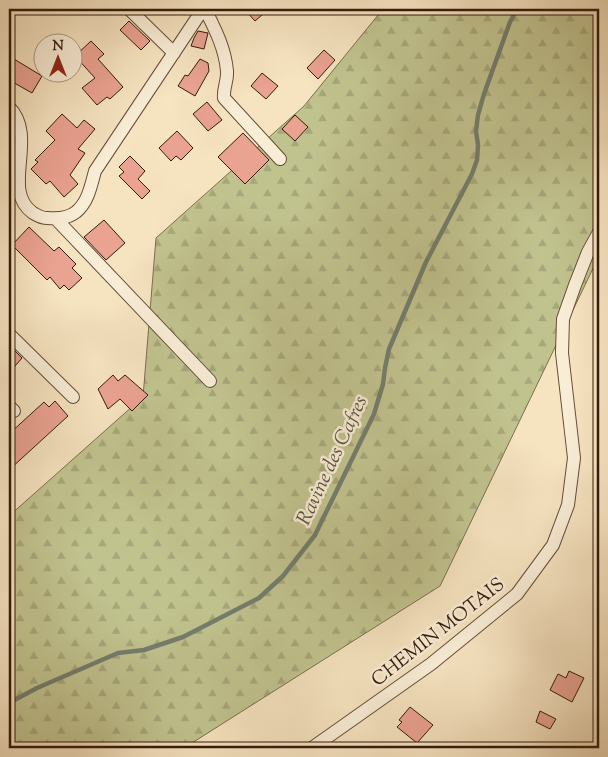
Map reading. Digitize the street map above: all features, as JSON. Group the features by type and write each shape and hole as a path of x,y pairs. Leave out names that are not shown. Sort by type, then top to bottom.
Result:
{"street":[{"path":"129,9 174,53"},
{"path":"9,107 19,120 21,145 15,178 20,200 28,210 42,218 56,219 70,216 80,209 87,199 95,171 204,9 223,46 228,73 223,92 224,98 280,159"},
{"path":"56,219 210,381"},
{"name":"CHEMIN MOTAIS","path":"312,748 432,664 517,594 552,545 568,505 574,458 562,353 563,320 574,285 599,232"},
{"path":"9,334 73,396"}],"green space":[{"path":"383,9 599,9 599,256 440,586 184,748 9,748 9,516 143,397 156,238 304,106"}],"building":[{"path":"244,9 269,9 255,21"},
{"path":"129,21 150,41 141,50 120,30"},
{"path":"198,31 208,33 204,49 191,46"},
{"path":"91,41 104,54 98,59 123,87 110,99 107,97 97,105 82,88 95,78 82,64 82,49"},
{"path":"324,50 335,60 318,79 307,68"},
{"path":"9,56 32,70 32,82 38,82 32,93 9,80"},
{"path":"200,59 208,63 209,71 195,96 178,86 185,75 188,76"},
{"path":"262,73 278,86 266,99 251,86"},
{"path":"207,102 222,120 208,131 193,114"},
{"path":"62,114 77,128 84,120 95,129 78,149 85,153 70,175 78,184 64,197 50,181 46,184 31,169 38,162 35,160 55,140 46,131"},
{"path":"295,115 308,127 295,141 282,129"},
{"path":"177,131 193,148 181,160 176,156 171,161 159,148"},
{"path":"243,133 269,160 245,184 218,157"},
{"path":"130,156 145,171 138,179 150,191 142,199 119,176 124,172 119,167"},
{"path":"104,220 125,243 106,260 84,237"},
{"path":"29,227 54,251 59,247 76,264 72,268 82,278 69,290 64,285 60,289 50,277 47,280 12,245"},
{"path":"9,345 22,358 9,373"},
{"path":"113,375 118,381 125,375 148,395 132,411 120,399 108,409 98,389"},
{"path":"55,401 68,416 9,470 9,434 44,402 49,407"},
{"path":"569,671 584,678 572,702 550,690 558,674 566,678"},
{"path":"410,707 433,725 417,743 397,727 402,722 399,720"},
{"path":"540,711 556,719 550,729 536,722"}],"waterway":[{"name":"Ravine des Cafres","path":"9,703 37,688 118,653 144,650 183,637 259,598 283,576 315,535 374,414 383,384 389,349 426,262 472,174 477,160 478,145 476,131 478,115 510,22 517,9"}]}
